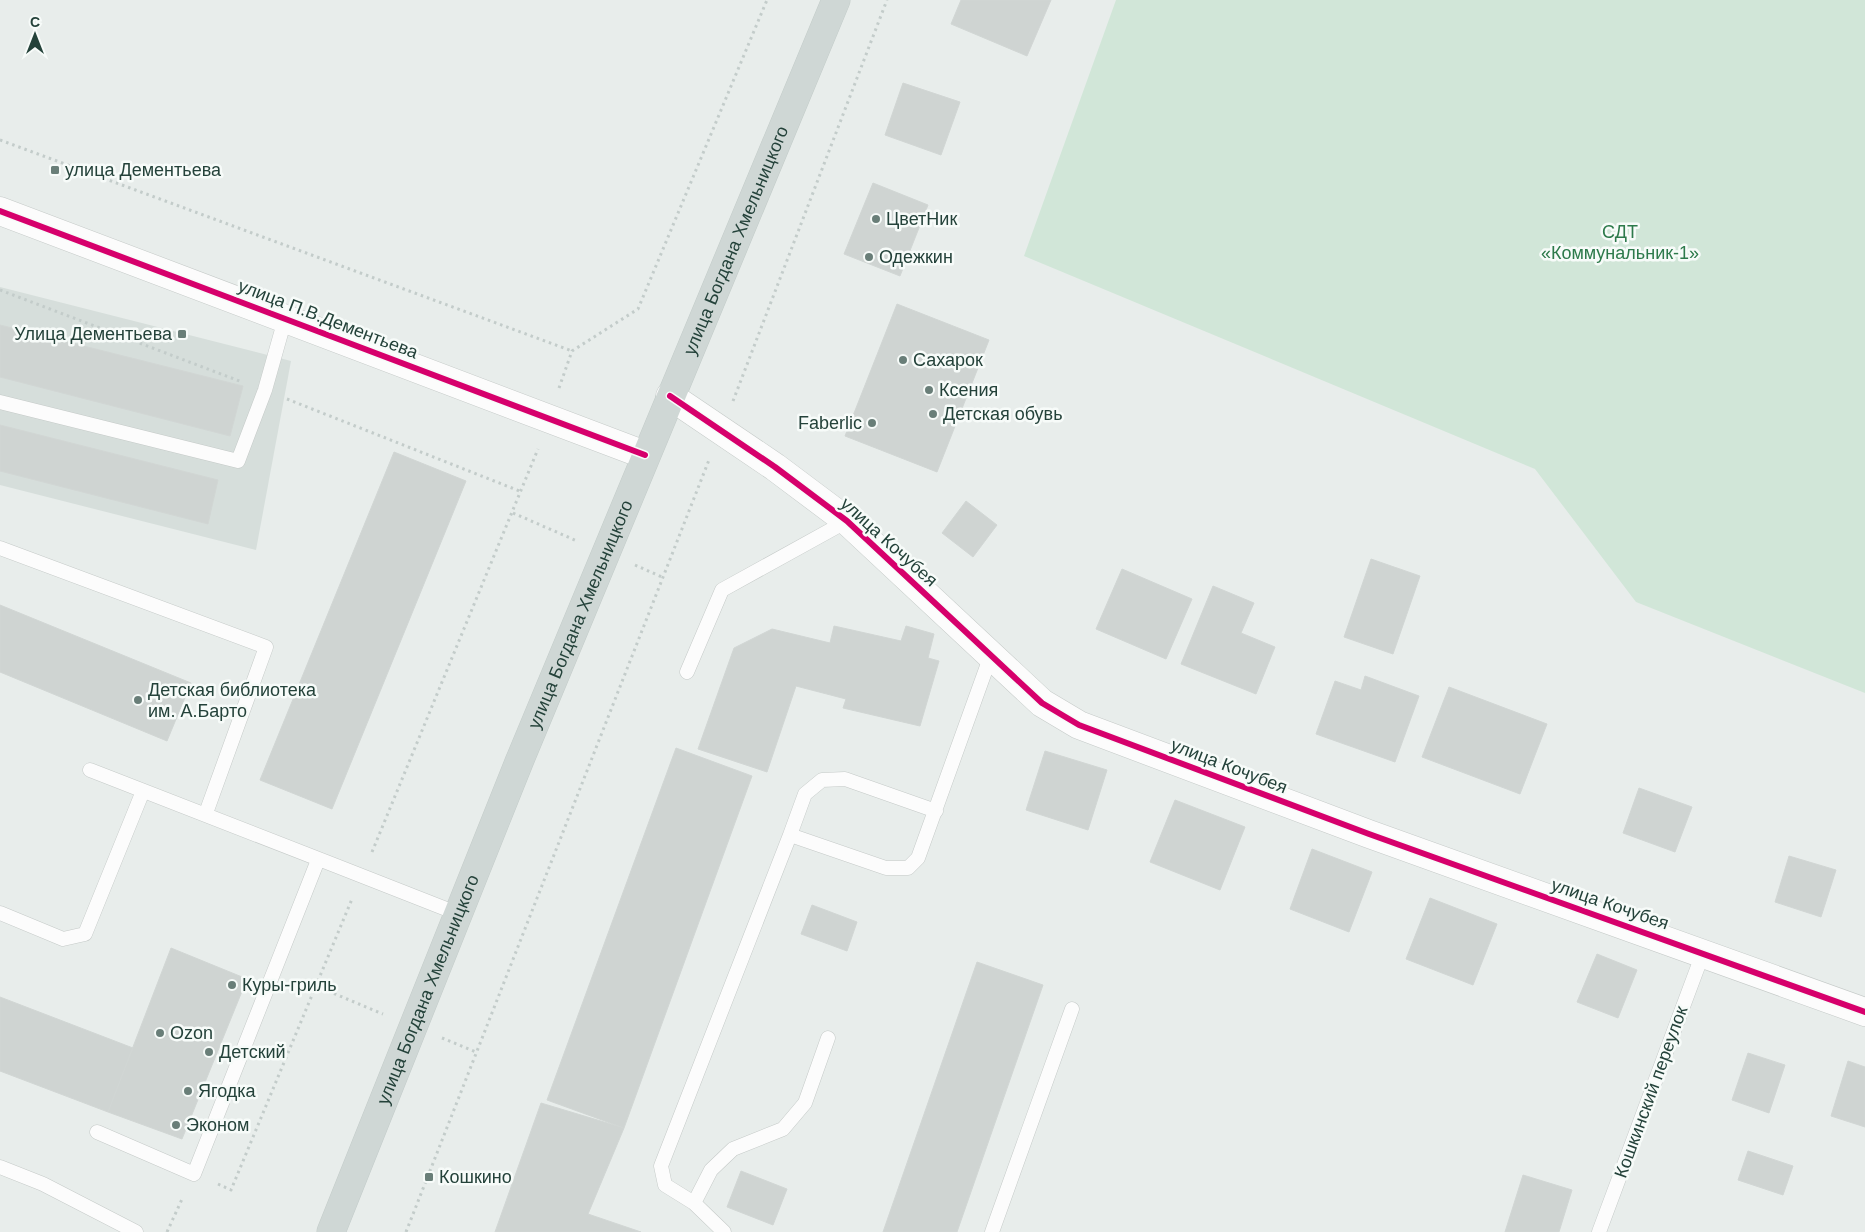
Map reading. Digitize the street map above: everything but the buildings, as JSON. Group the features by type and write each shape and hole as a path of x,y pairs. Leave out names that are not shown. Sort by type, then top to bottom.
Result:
{"main road":[{"name":"улица Богдана Хмельницкого","path":"331,1232 645,455 836,0"}],"street":[{"name":"улица П.В.Дементьева","path":"0,211 645,455"},
{"name":"улица Кочубея","path":"670,396 775,468 847,521 1042,703 1078,725 1369,834 1865,1012"}],"lane":[{"path":"0,402 238,461 265,390 285,318"},
{"path":"687,672 722,590 847,521"},
{"path":"0,548 266,646 206,813"},
{"path":"790,835 886,868 908,868 918,858 991,655"},
{"path":"90,770 206,813 318,860 459,914"},
{"path":"724,1232 694,1203 666,1185 661,1166 806,794 822,780 845,779 936,811"},
{"path":"0,913 63,938 85,934 144,791"},
{"path":"97,1132 194,1174 318,860"},
{"name":"Кошкинский переулок","path":"1599,1232 1703,953"},
{"path":"992,1232 1072,1009"},
{"path":"694,1203 711,1170 732,1149 783,1129 805,1103 828,1038"},
{"path":"0,1167 43,1184 136,1232"}],"path":[{"path":"558,392 572,351 638,308 767,0"},
{"path":"731,403 887,0"},
{"path":"0,140 572,351"},
{"path":"0,290 246,383"},
{"path":"283,398 522,492"},
{"path":"370,856 522,492 539,446"},
{"path":"406,1232 710,458"},
{"path":"513,513 585,544"},
{"path":"628,562 662,577"},
{"path":"231,1190 354,896"},
{"path":"316,986 386,1015"},
{"path":"435,1035 476,1052"},
{"path":"167,1232 194,1174"}],"shaded area":[{"path":"0,287 291,361 256,550 0,485"}],"green space":[{"name":"СДТ «Коммунальник-1»","path":"1116,0 1865,0 1865,693 1636,602 1535,469 1024,256"}],"cycle path":[{"path":"0,211 645,455"},
{"path":"670,396 775,467 847,521 1042,703 1079,725 1369,834 1865,1012"}],"place":[{"name":"улица Дементьева","path":"55,170"},
{"name":"ЦветНик","path":"876,219"},
{"name":"Одежкин","path":"869,257"},
{"name":"Улица Дементьева","path":"182,334"},
{"name":"Сахарок","path":"903,360"},
{"name":"Ксения","path":"929,390"},
{"name":"Детская обувь","path":"933,414"},
{"name":"Faberlic","path":"872,423"},
{"name":"Детская библиотека им. А.Барто","path":"138,700"},
{"name":"Куры-гриль","path":"232,985"},
{"name":"Ozon","path":"160,1033"},
{"name":"Детский","path":"209,1052"},
{"name":"Ягодка","path":"188,1091"},
{"name":"Эконом","path":"176,1125"},
{"name":"Кошкино","path":"429,1177"}]}
